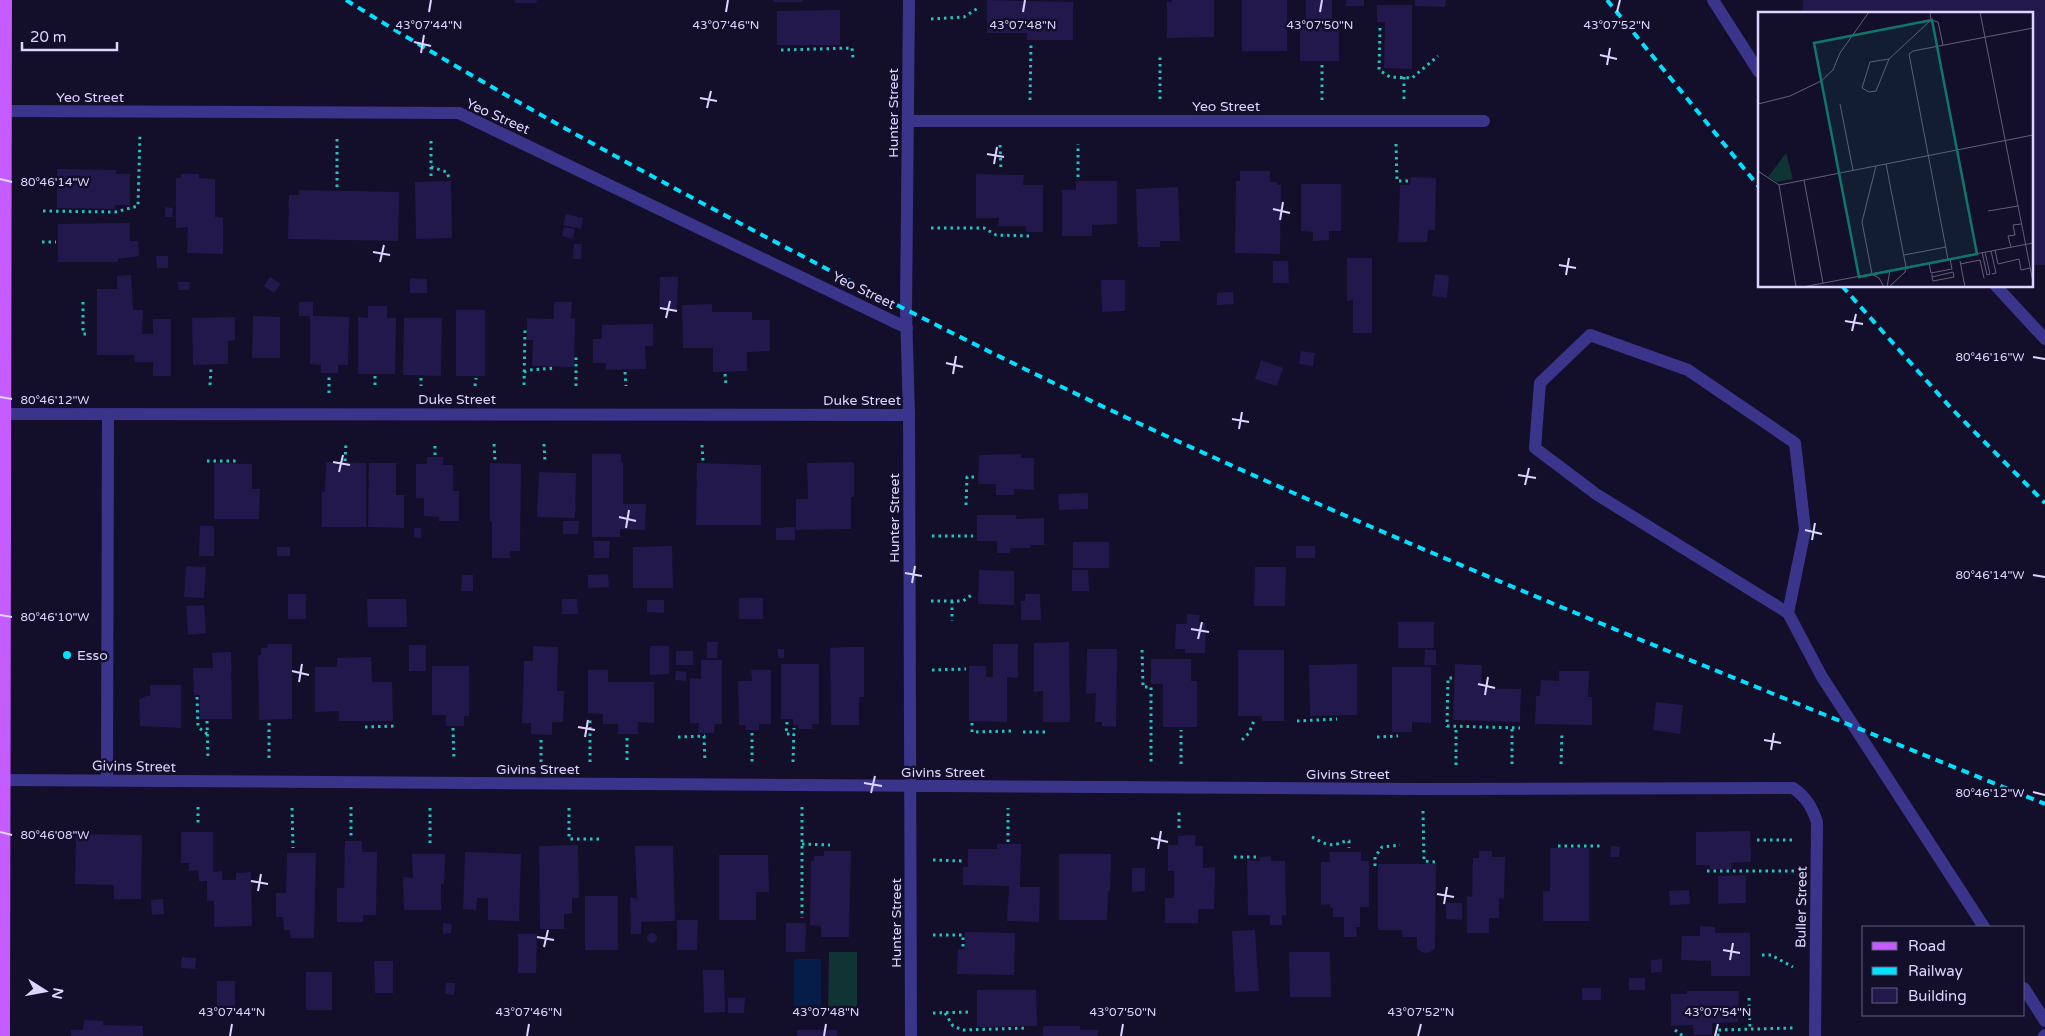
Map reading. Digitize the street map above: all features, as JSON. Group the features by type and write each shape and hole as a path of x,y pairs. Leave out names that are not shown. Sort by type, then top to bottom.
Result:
{"main road":[{"path":"4,1036 2,616 5,414 6,0"}],"street":[{"name":"Hunter Street","path":"908,0 906,328 909,415 911,1036"},
{"path":"1713,0 1758,70"},
{"name":"Yeo Street","path":"5,111 459,113 906,328"},
{"name":"Yeo Street","path":"908,121 1484,122"},
{"path":"1998,288 2045,339"},
{"path":"1788,613 1805,530 1795,443 1688,370 1590,335 1540,383 1535,448 1596,494 1788,613 1822,677 1983,926"},
{"name":"Duke Street","path":"5,414 909,415"},
{"path":"107,780 108,414"},
{"name":"Givins Street","path":"4,780 1417,789 1793,788"},
{"name":"Buller Street","path":"1793,788 1802,794 1813,810 1817,822 1815,1036"},
{"path":"2025,990 2045,1021"}],"path":[{"path":"931,19 964,17 978,8"},
{"path":"1380,28 1379,70 1390,77 1412,78 1438,56"},
{"path":"1030,101 1031,43"},
{"path":"781,50 852,48 852,58"},
{"path":"1160,55 1160,100"},
{"path":"1322,65 1322,100"},
{"path":"1404,77 1404,101"},
{"path":"43,211 115,212 138,206 140,134"},
{"path":"336,188 337,136"},
{"path":"431,141 431,176"},
{"path":"1078,144 1078,177"},
{"path":"1396,144 1397,181 1408,181"},
{"path":"1000,145 1001,170"},
{"path":"431,167 447,172 449,178"},
{"path":"931,228 984,228 996,235 1030,236"},
{"path":"42,242 56,242"},
{"path":"83,302 83,334 90,334"},
{"path":"524,329 524,385"},
{"path":"576,354 576,386"},
{"path":"210,385 211,368"},
{"path":"524,372 555,368"},
{"path":"625,372 626,386"},
{"path":"725,374 726,385"},
{"path":"375,376 375,385"},
{"path":"421,378 421,386"},
{"path":"476,378 476,386"},
{"path":"345,461 346,443"},
{"path":"435,443 435,454"},
{"path":"494,444 495,460"},
{"path":"544,444 545,462"},
{"path":"702,445 702,462"},
{"path":"207,461 238,461"},
{"path":"966,505 967,477 976,477"},
{"path":"932,536 972,536"},
{"path":"931,601 963,601 974,594"},
{"path":"952,601 952,621"},
{"path":"1142,650 1143,687 1151,687 1151,764"},
{"path":"931,670 966,669"},
{"path":"1452,678 1448,678 1447,726 1520,728"},
{"path":"197,697 198,726 207,734"},
{"path":"590,718 590,766"},
{"path":"1242,740 1249,733 1255,718"},
{"path":"1297,721 1338,719"},
{"path":"207,721 208,765"},
{"path":"787,722 786,734 794,734"},
{"path":"269,723 269,764"},
{"path":"972,723 972,732 1011,731"},
{"path":"365,727 397,726"},
{"path":"1456,726 1456,765"},
{"path":"453,728 454,766"},
{"path":"793,766 794,728"},
{"path":"1512,728 1512,764"},
{"path":"1181,730 1181,764"},
{"path":"1023,732 1046,732"},
{"path":"752,733 752,765"},
{"path":"1561,764 1562,733"},
{"path":"678,736 704,736 705,765"},
{"path":"1377,737 1398,736"},
{"path":"541,738 541,766"},
{"path":"627,738 627,765"},
{"path":"198,807 198,826"},
{"path":"351,807 351,837"},
{"path":"802,807 802,918"},
{"path":"1423,807 1424,861 1436,862"},
{"path":"292,808 292,848"},
{"path":"430,808 430,846"},
{"path":"569,808 569,839 599,839"},
{"path":"1008,808 1008,842"},
{"path":"1179,828 1180,808"},
{"path":"1312,837 1324,844 1335,845 1343,841 1349,841 1349,848"},
{"path":"1757,840 1793,840"},
{"path":"802,844 830,845"},
{"path":"1375,866 1376,857 1382,847 1400,845"},
{"path":"1558,846 1601,846"},
{"path":"1234,857 1258,857"},
{"path":"932,860 964,861"},
{"path":"1707,871 1794,871"},
{"path":"931,935 963,935 963,947"},
{"path":"1762,955 1771,955 1794,967"},
{"path":"1749,998 1750,1029"},
{"path":"930,1014 972,1012"},
{"path":"945,1013 953,1026 963,1030 1028,1028"},
{"path":"1718,1036 1718,1030 1794,1028"},
{"path":"1676,1030 1683,1036"}],"green space":[{"path":"829,952 857,952 857,1014 828,1014"}],"water":[{"path":"794,959 821,959 821,1008 794,1008"}],"building":[{"path":"515,0 537,0 536,3 515,3"},
{"path":"774,0 802,0 802,2 774,2"},
{"path":"987,0 1073,2 1073,40 1027,40 1027,33 987,33"},
{"path":"1172,0 1214,0 1214,37 1167,38 1167,2 1172,2"},
{"path":"1242,0 1287,0 1287,51 1242,51"},
{"path":"1306,0 1332,0 1332,21 1339,20 1339,61 1300,61 1300,19 1306,19"},
{"path":"1346,0 1364,0 1364,6 1346,6"},
{"path":"1415,0 1446,0 1445,7 1415,6"},
{"path":"1803,0 2045,0 2045,265 2032,265 2032,12 1803,12"},
{"path":"1377,5 1412,5 1412,69 1384,68 1385,22 1377,22"},
{"path":"840,10 840,45 777,45 777,11"},
{"path":"57,169 116,170 116,174 130,174 130,205 115,205 115,209 57,208"},
{"path":"1240,171 1270,171 1270,182 1277,182 1277,185 1281,185 1280,254 1235,253 1236,181 1240,181"},
{"path":"181,174 199,174 199,178 215,179 215,217 223,218 223,254 187,253 188,227 176,228 176,178 181,178"},
{"path":"976,174 1024,175 1023,185 1043,185 1043,232 1026,232 1026,226 998,226 999,218 976,218"},
{"path":"1411,177 1436,178 1435,230 1428,230 1427,242 1398,242 1400,185 1410,185"},
{"path":"451,181 452,238 416,239 415,182"},
{"path":"1076,181 1117,181 1117,224 1092,225 1092,236 1062,236 1062,190 1076,190"},
{"path":"1301,184 1341,184 1341,231 1329,231 1329,240 1313,241 1313,232 1301,231"},
{"path":"1178,187 1180,241 1160,241 1160,247 1138,247 1136,189"},
{"path":"299,190 399,192 398,241 288,239 289,195 299,195"},
{"path":"165,207 173,208 172,217 165,217"},
{"path":"566,214 583,218 581,229 563,225"},
{"path":"130,223 130,241 138,241 139,256 118,259 118,262 58,262 58,224"},
{"path":"564,227 575,229 573,239 562,236"},
{"path":"574,244 582,244 581,259 573,259"},
{"path":"156,256 168,256 168,268 157,268"},
{"path":"1347,258 1372,258 1372,333 1353,333 1353,300 1347,301"},
{"path":"1273,261 1288,261 1289,283 1273,283"},
{"path":"1435,274 1449,276 1447,298 1432,296"},
{"path":"131,275 133,310 143,310 142,334 153,334 153,319 171,319 171,376 153,376 153,362 135,362 134,355 97,355 97,289 117,289 117,276"},
{"path":"270,277 281,284 274,293 264,286"},
{"path":"660,277 678,277 677,310 659,309"},
{"path":"410,278 427,279 427,293 410,293"},
{"path":"1101,280 1125,280 1125,311 1102,312"},
{"path":"178,282 190,282 189,290 178,290"},
{"path":"1233,292 1234,304 1217,305 1217,293"},
{"path":"299,302 313,302 313,316 349,317 348,365 338,365 338,373 321,373 321,365 310,364 310,316 299,316"},
{"path":"554,302 572,302 571,319 575,318 574,367 532,366 533,340 527,340 527,318 554,319"},
{"path":"712,304 712,312 752,312 752,320 770,320 770,351 747,352 747,371 713,372 713,348 683,348 682,305"},
{"path":"368,306 387,306 387,318 396,318 395,374 358,374 358,317 368,318"},
{"path":"456,310 485,310 485,376 456,376"},
{"path":"253,316 280,317 280,358 252,358"},
{"path":"235,317 235,340 228,341 228,364 193,365 192,318"},
{"path":"404,318 442,318 441,376 403,375"},
{"path":"653,324 653,346 645,346 646,369 606,370 606,363 593,363 593,339 602,339 602,325"},
{"path":"1301,351 1315,353 1313,366 1299,364"},
{"path":"1261,360 1283,368 1277,386 1255,379"},
{"path":"592,454 621,454 621,463 623,462 623,504 646,504 645,530 620,529 620,537 592,537"},
{"path":"1021,454 1021,458 1034,458 1034,490 1014,489 1014,495 996,495 996,484 978,484 979,455"},
{"path":"427,457 443,457 443,465 453,465 453,491 459,491 459,521 439,521 439,517 424,516 424,498 416,498 416,464 427,464"},
{"path":"326,462 366,463 366,527 322,527 322,492 325,492"},
{"path":"854,462 854,497 851,497 851,529 796,530 796,499 808,499 807,463"},
{"path":"214,463 252,464 252,489 260,489 259,519 214,519"},
{"path":"369,463 396,463 396,495 404,495 404,528 368,527"},
{"path":"490,463 521,464 520,551 510,551 510,558 492,558"},
{"path":"697,463 761,465 761,525 696,525"},
{"path":"539,472 576,473 575,518 537,517"},
{"path":"1088,493 1088,509 1059,510 1058,494"},
{"path":"977,515 1016,515 1016,519 1044,518 1044,545 1030,545 1030,548 1010,548 1010,553 997,553 997,541 977,541"},
{"path":"563,521 579,521 578,534 563,534"},
{"path":"200,526 214,526 214,556 199,556"},
{"path":"795,527 795,540 776,540 776,528"},
{"path":"414,528 421,528 421,538 414,537"},
{"path":"594,541 610,541 609,558 594,558"},
{"path":"1073,542 1109,542 1109,568 1073,568"},
{"path":"672,546 673,588 633,588 633,547"},
{"path":"1296,546 1315,546 1315,558 1296,558"},
{"path":"277,547 290,547 290,556 277,556"},
{"path":"186,566 206,567 204,598 184,597"},
{"path":"1255,567 1286,567 1285,606 1254,606"},
{"path":"979,570 1014,571 1014,605 978,604"},
{"path":"1072,570 1088,570 1089,591 1072,591"},
{"path":"608,574 609,587 588,588 588,575"},
{"path":"462,575 473,575 473,591 461,591"},
{"path":"288,594 306,594 306,619 288,619"},
{"path":"1025,594 1040,594 1041,620 1021,620 1021,601 1025,601"},
{"path":"739,598 763,598 763,619 739,619"},
{"path":"367,599 406,599 407,627 368,627"},
{"path":"562,599 577,599 578,614 562,614"},
{"path":"647,600 664,600 664,613 647,612"},
{"path":"204,605 206,633 188,635 186,606"},
{"path":"1187,614 1200,615 1199,623 1206,623 1205,653 1185,653 1185,649 1175,649 1176,624 1187,624"},
{"path":"1398,622 1434,622 1434,648 1398,648"},
{"path":"707,642 718,642 717,658 707,658"},
{"path":"1069,642 1070,722 1043,722 1043,691 1034,692 1034,643"},
{"path":"268,644 292,644 292,719 259,720 258,655 261,655 261,648 267,648"},
{"path":"993,644 1018,644 1018,678 1007,677 1007,722 969,721 969,666 986,666 986,677 993,677"},
{"path":"409,645 426,645 426,671 409,671"},
{"path":"533,646 558,647 557,691 564,691 563,722 552,722 552,735 531,734 531,723 522,723 524,661 533,661"},
{"path":"650,646 669,646 669,674 650,675"},
{"path":"864,647 864,697 859,697 859,725 831,725 830,648"},
{"path":"778,649 784,649 784,658 778,658"},
{"path":"1087,649 1117,649 1116,727 1102,726 1102,722 1095,722 1096,693 1086,694"},
{"path":"1238,650 1284,650 1284,721 1262,721 1262,716 1238,716"},
{"path":"1425,650 1436,650 1436,665 1424,665"},
{"path":"676,651 693,651 693,665 676,665"},
{"path":"231,652 232,719 200,719 200,695 194,695 193,668 213,668 212,653"},
{"path":"371,657 372,682 392,682 393,721 339,721 339,711 315,712 315,667 337,667 337,658"},
{"path":"1151,659 1191,659 1191,681 1197,681 1197,727 1163,727 1163,684 1151,684"},
{"path":"701,660 722,660 722,724 715,724 714,733 698,733 699,723 690,723 690,678 701,679"},
{"path":"781,664 819,664 819,724 812,724 812,729 799,729 798,725 793,725 793,719 781,719"},
{"path":"1357,664 1357,715 1310,716 1309,665"},
{"path":"1455,664 1482,665 1481,688 1521,689 1520,722 1453,720"},
{"path":"432,666 469,666 469,716 464,716 464,726 446,726 446,715 432,715"},
{"path":"1392,667 1431,667 1431,723 1412,722 1412,732 1392,732"},
{"path":"588,670 608,670 608,682 654,682 654,723 638,722 638,734 618,734 618,724 603,724 603,714 588,713"},
{"path":"751,670 771,670 771,724 759,724 759,730 746,730 745,725 739,725 738,681 752,681"},
{"path":"676,671 686,672 686,681 675,680"},
{"path":"1559,671 1589,671 1588,697 1592,697 1592,725 1535,724 1536,696 1540,696 1541,680 1559,681"},
{"path":"150,685 181,685 181,728 140,726 139,700 150,696"},
{"path":"1656,702 1683,705 1680,734 1653,730"},
{"path":"1750,831 1751,862 1731,863 1732,869 1710,869 1710,865 1696,865 1696,832"},
{"path":"181,832 213,832 213,872 222,871 222,880 236,880 236,873 251,872 252,926 214,927 214,901 207,901 207,881 199,881 198,870 189,871 189,863 181,863"},
{"path":"76,834 142,835 141,899 114,899 114,885 75,884"},
{"path":"1196,835 1195,846 1203,846 1203,868 1215,867 1214,909 1198,909 1198,923 1165,923 1165,898 1174,898 1174,871 1168,871 1168,845 1178,845 1178,836"},
{"path":"345,841 362,841 362,852 377,852 376,915 363,915 363,922 337,922 337,888 344,888"},
{"path":"997,844 1021,844 1020,887 1040,887 1039,922 1007,921 1009,886 963,885 963,867 968,867 968,849 997,849"},
{"path":"578,845 579,898 572,898 572,913 564,914 564,929 540,929 539,846"},
{"path":"635,846 673,846 675,921 641,922 641,934 631,934 630,897 637,899"},
{"path":"1611,846 1620,847 1619,857 1610,857"},
{"path":"1550,848 1589,848 1589,921 1543,921 1543,891 1550,891"},
{"path":"824,851 851,851 849,937 821,937 821,926 810,925 811,861 814,861 814,856 824,856"},
{"path":"1479,851 1492,851 1492,857 1505,857 1504,899 1499,898 1499,918 1489,918 1489,933 1467,933 1467,896 1472,897 1473,858 1479,858"},
{"path":"465,852 521,854 519,921 488,920 488,898 477,898 476,910 463,909"},
{"path":"1329,852 1361,852 1361,861 1369,861 1369,907 1360,907 1360,927 1356,927 1357,937 1344,937 1344,917 1333,917 1333,908 1330,907 1330,904 1321,905 1321,862 1330,862"},
{"path":"287,853 316,853 314,938 290,938 290,930 284,930 283,917 276,917 276,893 286,893"},
{"path":"412,854 445,854 444,884 441,884 441,910 404,910 403,877 413,878"},
{"path":"1059,854 1111,854 1107,920 1059,920"},
{"path":"719,855 768,855 769,892 756,892 756,920 719,920"},
{"path":"1271,856 1271,861 1285,861 1286,915 1282,915 1282,925 1270,925 1270,915 1248,915 1247,860 1260,861 1260,857"},
{"path":"1378,864 1436,864 1435,949 1424,953 1417,949 1417,937 1402,937 1402,930 1378,930"},
{"path":"1132,868 1145,868 1145,891 1132,892"},
{"path":"1746,875 1746,903 1718,904 1718,876"},
{"path":"1689,890 1690,904 1670,905 1669,891"},
{"path":"585,896 618,896 618,950 585,950"},
{"path":"163,899 164,914 152,915 151,900"},
{"path":"1446,903 1462,903 1462,920 1446,919"},
{"path":"677,920 698,920 697,950 677,950"},
{"path":"443,923 452,924 451,933 443,934"},
{"path":"786,923 806,923 805,952 786,952"},
{"path":"1700,926 1715,927 1715,933 1750,933 1750,976 1711,976 1711,961 1681,960 1682,936 1700,936"},
{"path":"1255,930 1259,991 1235,992 1232,931"},
{"path":"965,932 1015,933 1014,975 957,974 958,949 965,949"},
{"path":"650,933 654,933 657,938 656,942 650,943 647,940 647,936"},
{"path":"518,934 537,934 536,973 518,973"},
{"path":"1289,952 1330,952 1331,997 1290,997"},
{"path":"182,957 196,958 195,969 181,968"},
{"path":"1662,959 1662,972 1651,973 1651,960"},
{"path":"374,961 393,961 393,993 375,993"},
{"path":"703,970 724,970 725,1012 704,1013"},
{"path":"306,972 332,972 332,1010 306,1010"},
{"path":"1629,978 1645,978 1645,990 1629,990"},
{"path":"217,981 235,981 235,1011 217,1011"},
{"path":"446,983 455,983 454,995 445,994"},
{"path":"1582,988 1601,988 1601,1000 1582,1000"},
{"path":"977,990 1036,990 1037,1026 977,1027"},
{"path":"1687,991 1739,991 1738,1022 1712,1023 1712,1035 1694,1035 1693,1025 1671,1026 1671,994 1687,994"},
{"path":"728,998 745,998 744,1013 728,1013"},
{"path":"84,1020 103,1021 103,1025 143,1026 143,1036 71,1036 71,1030 83,1030"},
{"path":"1080,1026 1080,1030 1098,1030 1098,1036 1043,1036 1043,1027"},
{"path":"797,1030 837,1030 837,1036 797,1036"}],"railway":[{"path":"346,0 399,33 562,127 672,187 879,296 1074,393 1389,535 1716,671 2045,804"},
{"path":"1607,0 1758,186"},
{"path":"1844,288 1950,407 2045,503"}],"place":[{"name":"Esso","path":"67,655"}]}
